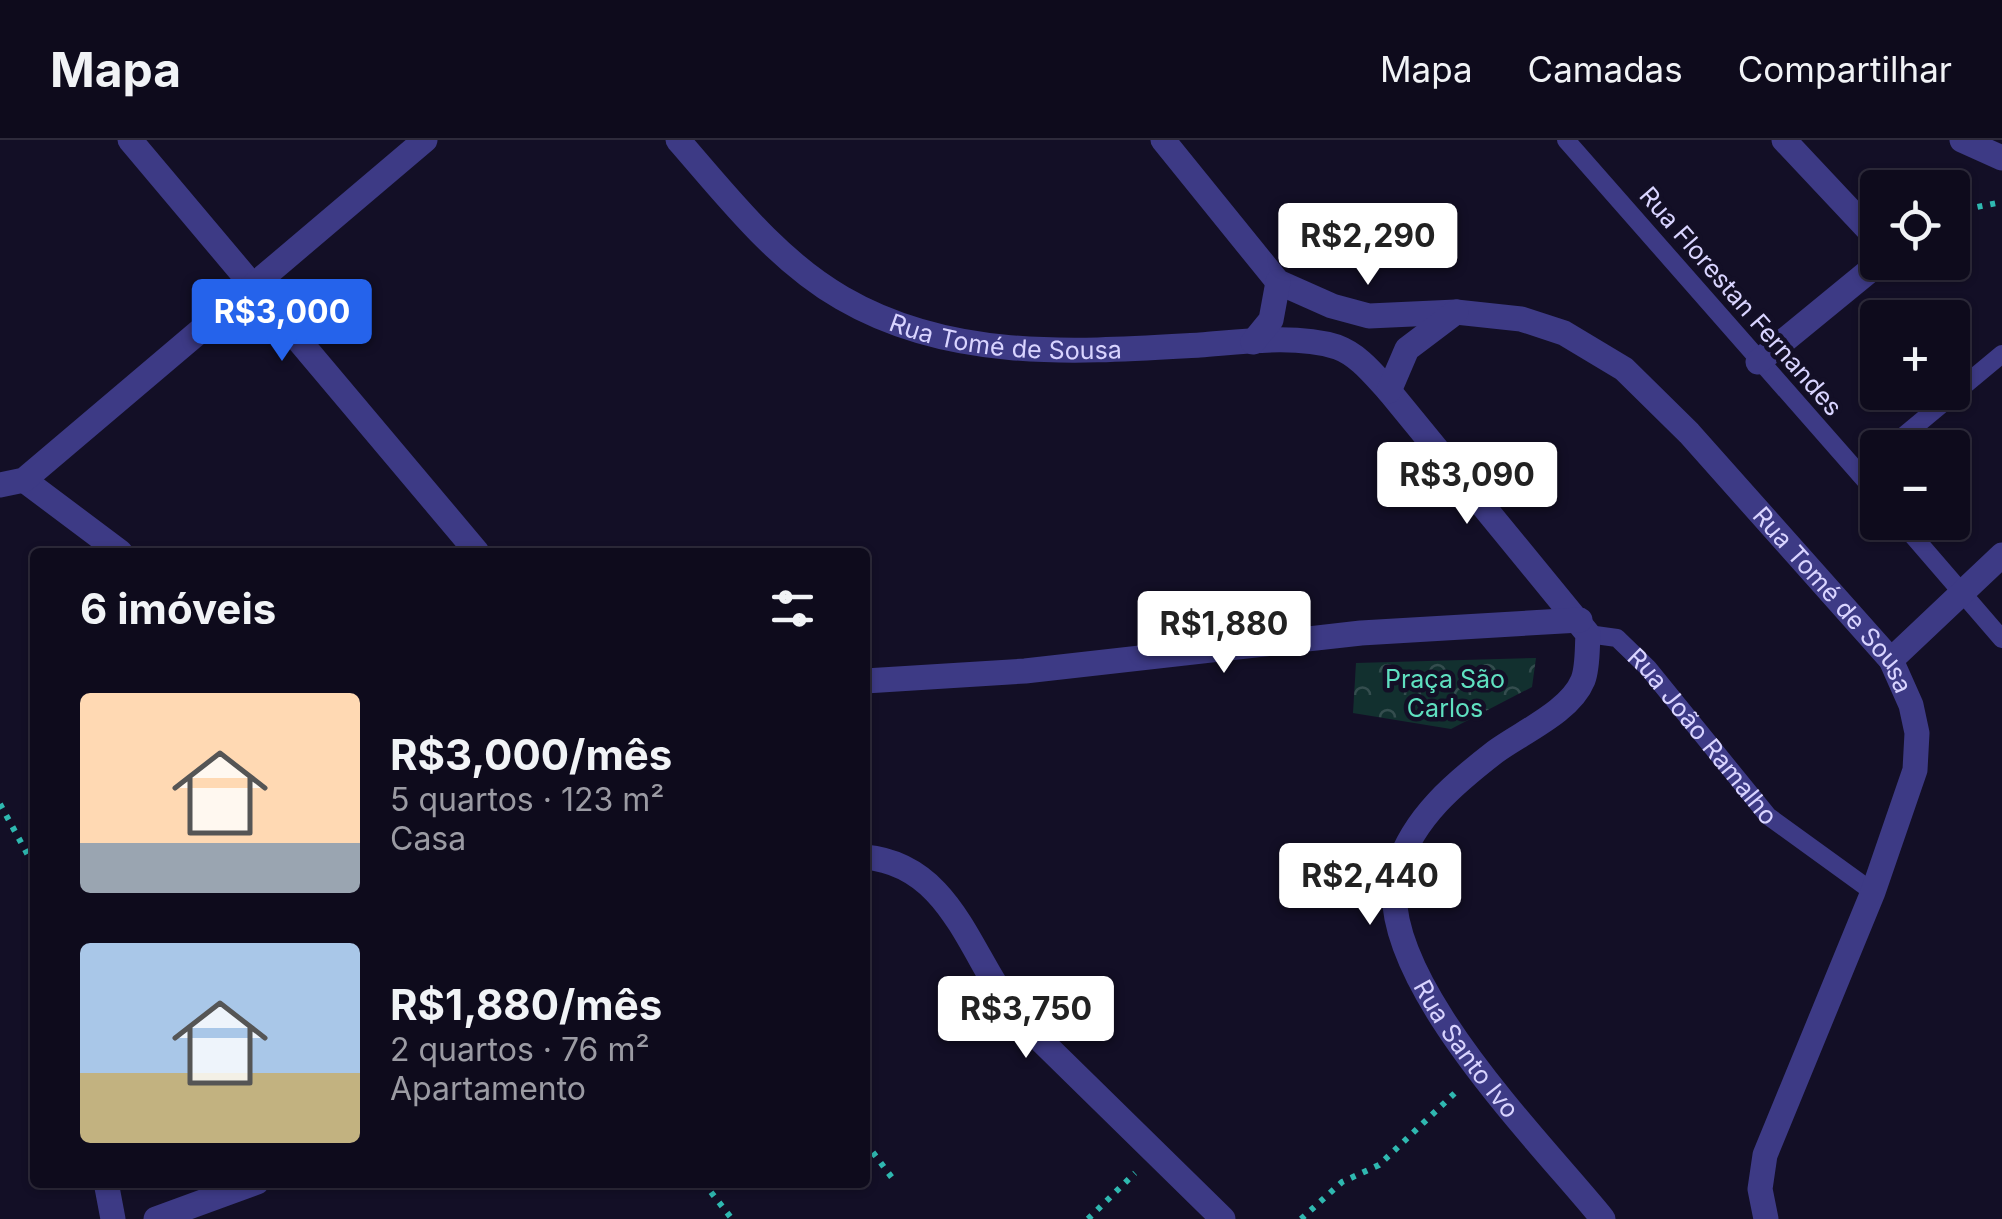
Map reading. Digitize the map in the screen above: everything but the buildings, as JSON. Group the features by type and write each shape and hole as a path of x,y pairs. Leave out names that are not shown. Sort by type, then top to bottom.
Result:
{"street":[{"path":"130,140 474,548"},
{"path":"114,548 12,482 254,288 425,140"},
{"name":"Rua Tomé de Sousa","path":"678,140 760,234 841,298 912,328 975,344 1056,353 1254,342 1333,346 1360,361 1389,390"},
{"path":"1163,140 1278,282 1271,320 1254,342"},
{"path":"1784,140 1860,221"},
{"path":"1962,140 2002,158"},
{"path":"1758,362 1860,278"},
{"name":"Rua Tomé de Sousa","path":"1278,282 1352,314 1395,317 1456,312 1521,319 1564,333 1624,369 1688,433 1891,660 1911,705 1917,733 1914,770 1873,892 1765,1155 1760,1189 1766,1219"},
{"path":"1389,390 1406,349 1456,312"},
{"name":"Rua João Ramalho","path":"1389,390 1584,627"},
{"path":"1891,660 2002,556"},
{"path":"870,681 1025,672 1361,633 1584,627"},
{"name":"Rua Santo Ivo","path":"1584,627 1583,679 1569,699 1494,753 1432,807 1398,869 1394,905 1404,950 1421,986 1480,1069 1603,1219"},
{"path":"870,857 886,859 913,871 940,894 960,920 998,994 1019,1019 1223,1219"},
{"path":"107,1188 113,1219"},
{"path":"156,1219 241,1188"}],"lane":[{"name":"Rua Florestan Fernandes","path":"1566,140 1859,473"},
{"path":"1911,430 2002,354"},
{"path":"1916,540 2002,639"},
{"name":"Rua João Ramalho","path":"1584,627 1617,638 1648,668 1768,816 1873,892"}],"path":[{"path":"1970,208 2002,202"},
{"path":"0,804 30,859"},
{"path":"1301,1219 1342,1182 1379,1164 1480,1069"},
{"path":"870,1149 896,1183"},
{"path":"1088,1219 1157,1151"},
{"path":"708,1188 732,1219"}],"green space":[{"name":"Praça São Carlos","path":"1536,658 1532,687 1451,729 1353,713 1356,663"}]}
